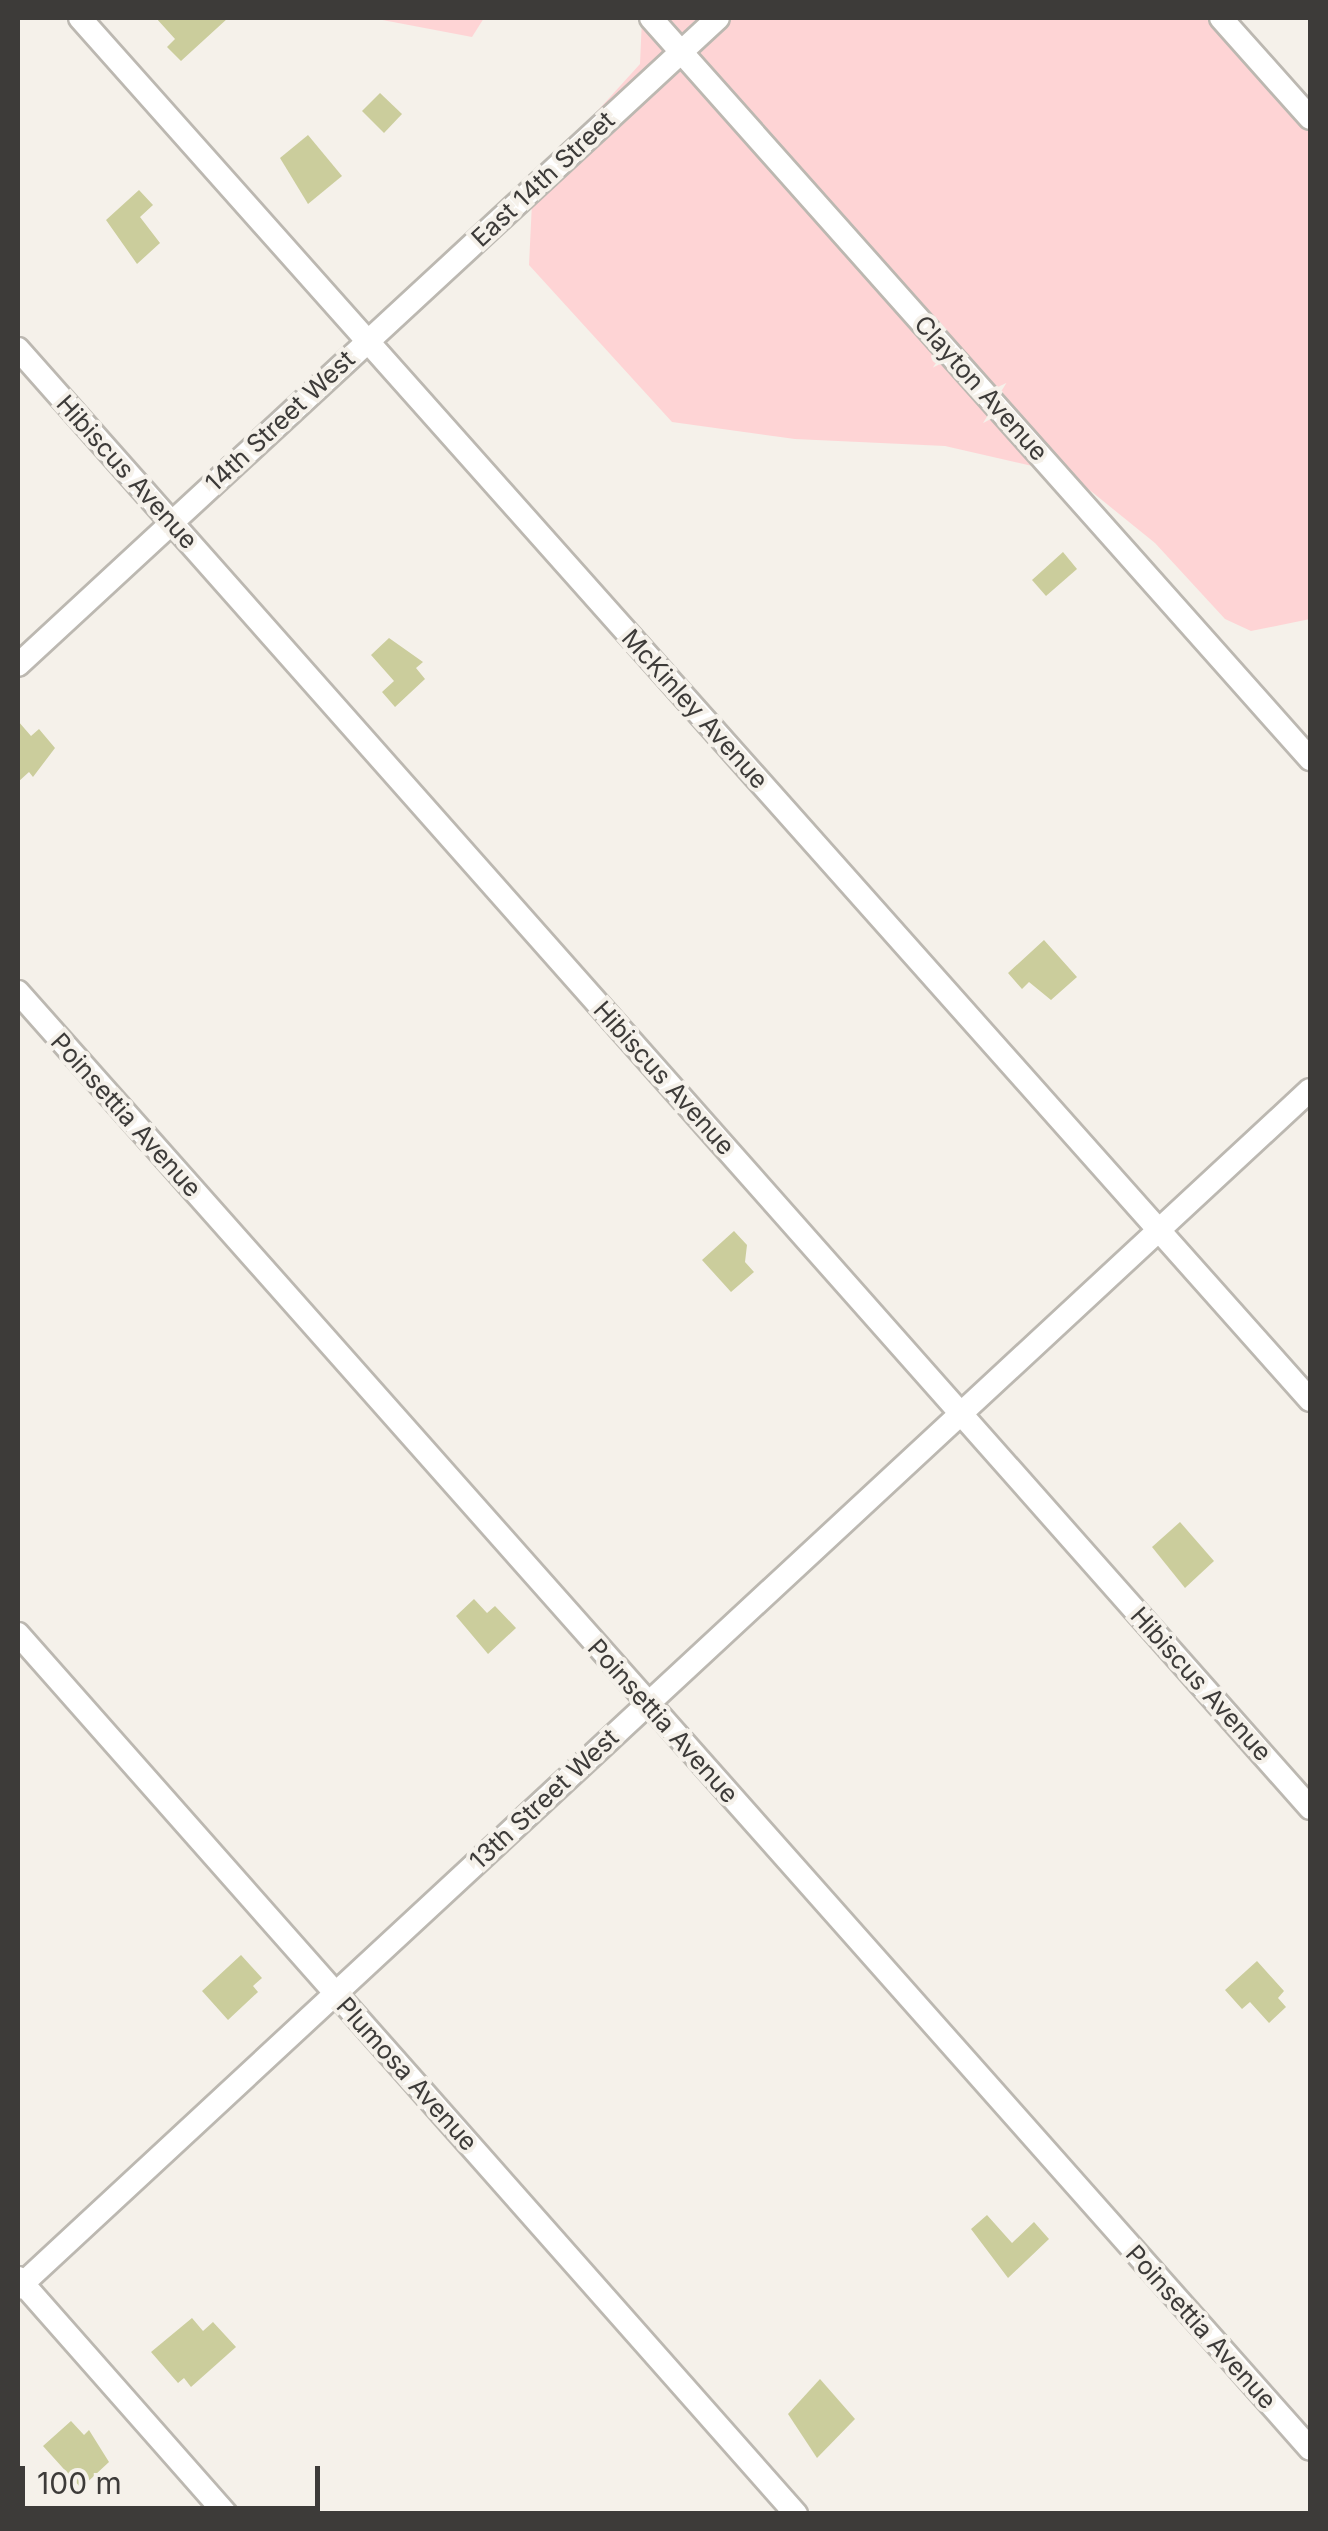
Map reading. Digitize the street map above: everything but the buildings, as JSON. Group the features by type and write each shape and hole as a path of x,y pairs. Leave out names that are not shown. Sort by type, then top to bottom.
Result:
{"street":[{"name":"McKinley Avenue","path":"80,18 1310,1400"},
{"name":"Clayton Avenue","path":"651,18 1310,759"},
{"name":"East 14th Street","path":"367,340 718,18"},
{"path":"1221,18 1310,118"},
{"name":"14th Street West","path":"18,664 367,340"},
{"name":"Hibiscus Avenue","path":"18,349 1310,1808"},
{"name":"Poinsettia Avenue","path":"18,992 1310,2449"},
{"name":"13th Street West","path":"19,2283 1310,1090"},
{"name":"Plumosa Avenue","path":"18,1634 796,2514"},
{"path":"19,2283 226,2514"}],"shaded area":[{"path":"372,18 484,18 472,37"},
{"path":"642,18 1233,18 1310,99 1310,619 1251,631 1225,619 1155,543 1071,475 945,446 795,439 672,422 529,265 533,182 640,64"}]}
